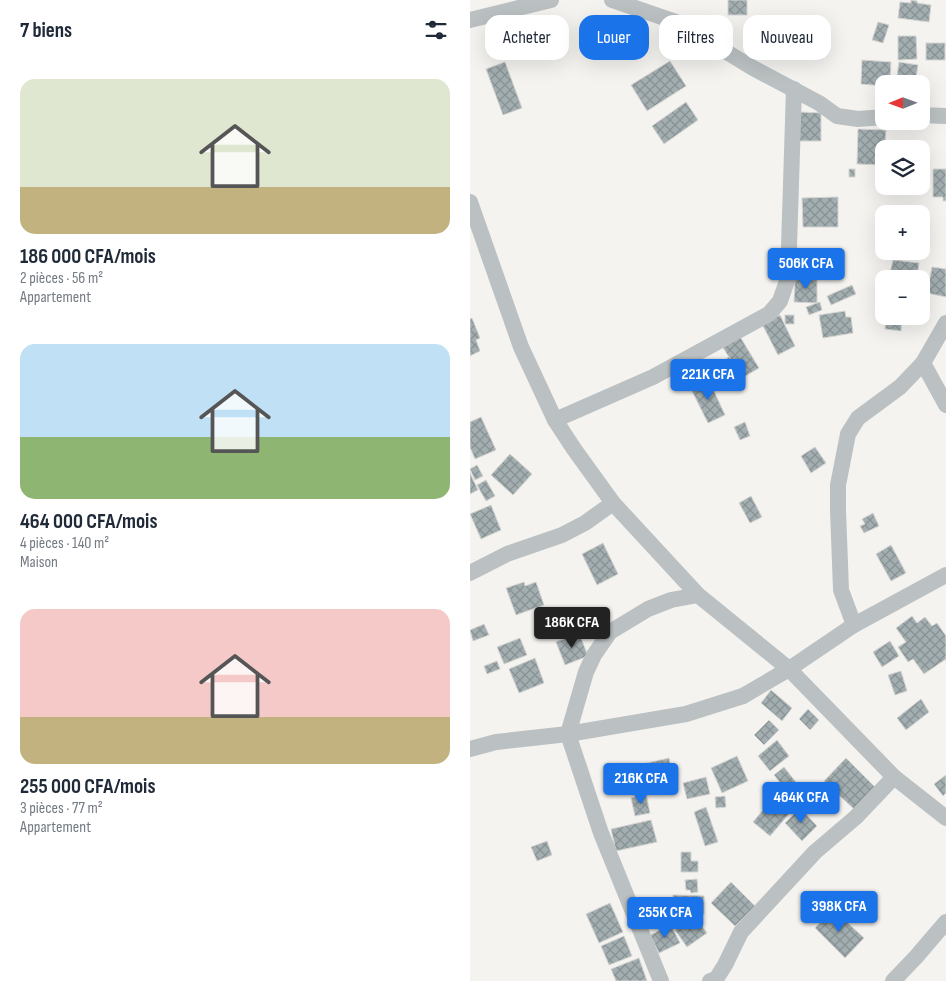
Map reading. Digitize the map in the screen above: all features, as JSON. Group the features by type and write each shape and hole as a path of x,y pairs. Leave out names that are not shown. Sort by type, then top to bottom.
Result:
{"street":[{"path":"470,20 551,0"},
{"path":"612,0 679,24 753,68 819,103 837,116 858,119 875,118"},
{"path":"555,420 653,377 768,314 780,301 788,278 794,89"},
{"path":"930,115 946,116"},
{"path":"470,202 521,347 555,420 613,502 698,595 789,670 894,777 946,818"},
{"path":"854,625 841,590 838,510 838,486 848,434 858,418 900,387 924,364 946,322"},
{"path":"924,364 946,405"},
{"path":"470,573 507,554 562,535 585,523 613,502"},
{"path":"470,749 496,742 568,734 686,714 743,696 789,670 854,625 946,575"},
{"path":"661,981 600,833 568,734 586,672 594,655 610,632 648,608 671,600 698,595"},
{"path":"710,981 716,979 725,965 741,932 815,852 856,817 894,777"},
{"path":"893,981 946,922"}],"building":[{"path":"728,0 747,0 747,15 728,15"},
{"path":"911,0 931,5 929,22 898,18 900,2 911,3"},
{"path":"878,22 889,25 883,43 872,40"},
{"path":"898,36 916,36 917,59 898,60"},
{"path":"926,43 945,43 945,60 926,60"},
{"path":"862,60 891,62 890,75 875,75 875,85 861,84"},
{"path":"670,61 686,86 647,111 631,85"},
{"path":"505,62 522,108 503,115 486,69"},
{"path":"899,62 918,65 916,75 897,75"},
{"path":"686,102 698,120 664,144 652,126"},
{"path":"800,112 821,113 821,141 799,141"},
{"path":"858,129 886,130 885,140 875,140 875,165 857,164"},
{"path":"849,169 855,169 855,177 849,177"},
{"path":"933,169 946,169 946,201 943,201 943,197 933,197"},
{"path":"838,197 838,227 803,227 802,198"},
{"path":"893,260 919,263 918,270 891,270"},
{"path":"932,267 946,269 946,297 930,294"},
{"path":"795,276 817,277 817,303 794,302"},
{"path":"852,285 856,294 831,305 827,296"},
{"path":"820,302 822,310 809,315 806,307"},
{"path":"845,311 846,317 851,317 853,333 823,338 819,315"},
{"path":"780,315 795,346 778,355 762,324"},
{"path":"785,315 794,315 794,324 785,324"},
{"path":"472,318 480,338 476,340 480,351 470,356 470,319"},
{"path":"885,325 901,325 901,331 885,329"},
{"path":"739,335 759,368 742,378 722,346"},
{"path":"729,357 743,379 729,388 715,367"},
{"path":"708,378 725,415 708,423 690,387"},
{"path":"481,417 496,450 475,459 470,447 470,422"},
{"path":"745,422 750,436 740,440 734,427"},
{"path":"815,447 826,463 811,473 801,456"},
{"path":"510,454 532,474 513,495 491,475"},
{"path":"477,465 483,476 475,480 470,469"},
{"path":"470,473 478,490 470,494"},
{"path":"486,480 495,496 486,501 477,485"},
{"path":"751,496 762,517 750,523 739,503"},
{"path":"491,505 501,530 481,539 470,514"},
{"path":"873,513 879,526 864,533 860,526 865,524 862,519"},
{"path":"603,543 618,574 597,585 582,554"},
{"path":"891,545 906,573 891,581 876,554"},
{"path":"524,582 525,586 536,582 544,605 516,615 506,588"},
{"path":"912,616 917,623 925,617 932,626 937,623 946,636 946,659 924,674 913,659 908,662 898,647 906,642 896,628"},
{"path":"484,624 489,635 473,641 470,630"},
{"path":"579,633 588,656 565,665 556,642"},
{"path":"520,638 527,655 504,664 497,647"},
{"path":"890,641 899,656 882,667 873,652"},
{"path":"535,658 544,683 519,693 509,669"},
{"path":"497,661 500,669 487,674 484,666"},
{"path":"901,671 907,691 895,695 888,675"},
{"path":"771,690 792,708 782,721 761,703"},
{"path":"921,699 929,712 906,730 897,718"},
{"path":"808,709 819,720 810,730 799,719"},
{"path":"769,720 779,730 764,745 754,735"},
{"path":"777,740 789,756 770,771 758,756"},
{"path":"737,756 748,781 722,793 711,768"},
{"path":"669,758 674,781 648,787 643,764"},
{"path":"846,758 876,788 855,810 824,781"},
{"path":"784,767 806,795 796,802 774,775"},
{"path":"946,775 946,793 943,796 934,784"},
{"path":"706,777 710,794 687,799 683,783"},
{"path":"777,793 794,808 770,836 753,822"},
{"path":"646,794 650,813 635,816 631,798"},
{"path":"725,796 726,807 716,808 715,797"},
{"path":"706,807 718,842 705,846 694,812"},
{"path":"800,808 817,826 802,841 785,823"},
{"path":"651,820 657,842 616,851 611,829"},
{"path":"547,841 552,855 537,861 531,847"},
{"path":"681,852 691,852 691,861 698,861 698,872 681,872"},
{"path":"697,879 698,892 691,893 690,890 686,890 685,880"},
{"path":"731,882 755,906 735,926 711,903"},
{"path":"673,895 704,896 704,914 673,914"},
{"path":"610,903 623,932 599,943 586,914"},
{"path":"833,909 864,938 845,958 815,928"},
{"path":"695,916 707,933 687,947 675,930"},
{"path":"671,925 680,943 659,953 650,935"},
{"path":"624,936 632,956 609,965 601,946"},
{"path":"639,958 647,981 616,981 611,969"}]}
